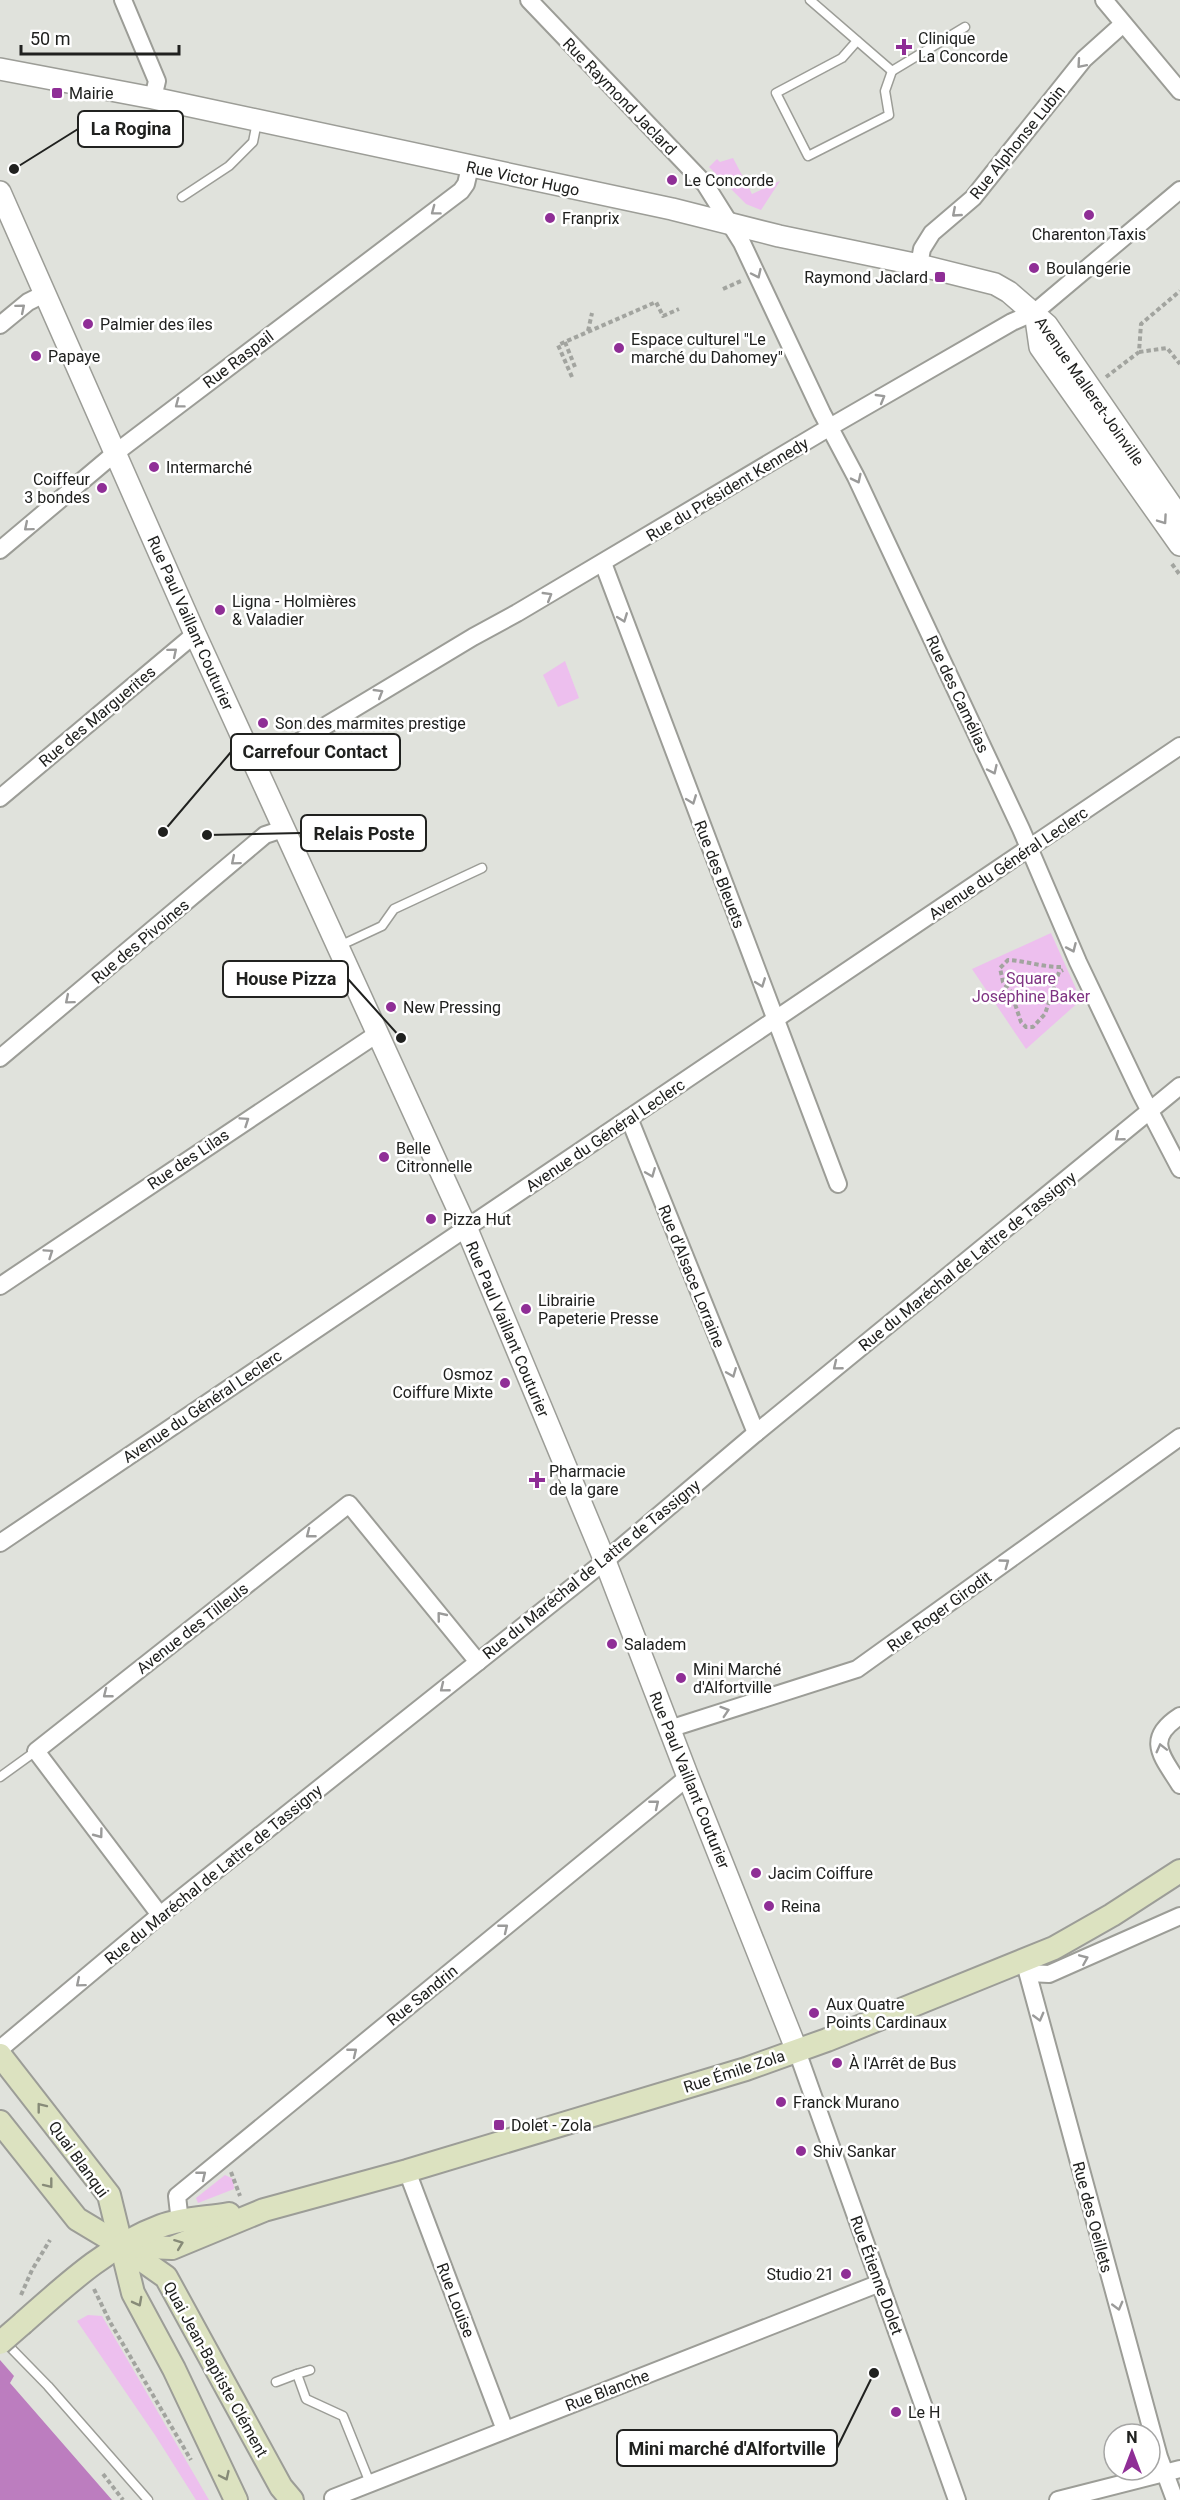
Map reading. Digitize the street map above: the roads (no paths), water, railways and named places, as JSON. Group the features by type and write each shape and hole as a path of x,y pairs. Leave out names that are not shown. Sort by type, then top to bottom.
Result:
{"main road":[{"name":"Rue Émile Zola","path":"122,2246 161,2226 264,2210 407,2171 747,2069 1026,1967 1180,1871"},
{"name":"Quai Blanqui","path":"0,2055 109,2195 122,2246"},
{"path":"0,2122 77,2219 122,2246 133,2293 174,2369 236,2500"},
{"name":"Rue Émile Zola","path":"122,2246 172,2248 264,2210"},
{"path":"0,2343 20,2314 122,2246"},
{"name":"Quai Jean-Baptiste Clément","path":"122,2246 166,2277 281,2487 292,2500"}],"street":[{"path":"123,0 157,81 153,98"},
{"name":"Rue Raymond Jaclard","path":"529,0 705,184 730,222"},
{"path":"1104,0 1180,91"},
{"name":"Rue Alphonse Lubin","path":"919,265 922,249 932,233 973,198 1084,59 1123,24"},
{"name":"Rue Victor Hugo","path":"0,69 153,98 919,265 994,284 1009,292 1035,312"},
{"name":"Rue Raspail","path":"0,550 114,454 461,191 466,184 470,167"},
{"name":"Rue du Président Kennedy","path":"257,767 830,427 1012,322 1035,312 1180,190"},
{"name":"Rue Paul Vaillant Couturier","path":"0,192 195,634 466,1227 605,1561 797,2051"},
{"name":"Rue des Camélias","path":"730,222 861,488 1029,849 1083,972 1141,1094 1180,1169"},
{"path":"0,325 28,302 44,294"},
{"name":"Avenue Malleret-Joinville","path":"1035,312 1047,325 1180,519"},
{"name":"Avenue Malleret-Joinville","path":"1035,312 1040,347 1180,545"},
{"name":"Rue des Bleuets","path":"603,563 838,1184"},
{"name":"Rue des Marguerites","path":"0,798 195,634"},
{"name":"Avenue du Général Leclerc","path":"0,1543 774,1018 1180,746"},
{"name":"Rue des Pivoines","path":"0,1058 265,835 283,829"},
{"name":"Rue des Lilas","path":"0,1286 377,1034"},
{"name":"Rue du Maréchal de Lattre de Tassigny","path":"0,2049 160,1915 605,1561 756,1433 1180,1086"},
{"name":"Rue d'Alsace Lorraine","path":"629,1118 756,1433"},
{"name":"Rue Roger Girodit","path":"669,1729 857,1669 1180,1437"},
{"name":"Avenue des Tilleuls","path":"36,1751 348,1504 478,1662"},
{"path":"1180,1716 1162,1729 1158,1738 1159,1750 1180,1785"},
{"path":"36,1751 160,1915"},
{"name":"Rue Sandrin","path":"180,2222 177,2196 688,1777"},
{"name":"Rue Émile Zola","path":"1026,1967 1049,1974 1180,1916"},
{"name":"Rue des Oeillets","path":"1026,1967 1172,2471 1175,2500"},
{"name":"Rue Étienne Dolet","path":"797,2051 957,2500"},
{"name":"Rue Louise","path":"407,2171 505,2430"},
{"name":"Rue Blanche","path":"333,2498 880,2283"},
{"path":"1058,2500 1172,2471"}],"lane":[{"path":"810,0 892,71"},
{"path":"857,41 842,58 776,93 808,156 889,115 885,91 892,71 965,27"},
{"path":"182,197 229,166 253,142 257,122"},
{"path":"337,947 382,926 394,909 482,868"},
{"path":"0,1777 36,1751"},
{"path":"0,2336 48,2386 148,2500"},
{"path":"276,2382 310,2370"},
{"path":"297,2374 306,2399 343,2416 370,2483"}],"place":[{"name":"Clinique La Concorde","path":"904,47"},
{"name":"Mairie","path":"57,93"},
{"name":"La Rogina","path":"14,169"},
{"name":"Le Concorde","path":"672,180"},
{"name":"Charenton Taxis","path":"1089,215"},
{"name":"Franprix","path":"550,218"},
{"name":"Boulangerie","path":"1034,268"},
{"name":"Raymond Jaclard","path":"940,277"},
{"name":"Palmier des îles","path":"88,324"},
{"name":"Espace culturel \"Le marché du Dahomey\"","path":"619,348"},
{"name":"Papaye","path":"36,356"},
{"name":"Intermarché","path":"154,467"},
{"name":"Coiffeur 3 bondes","path":"102,488"},
{"name":"Ligna - Holmières & Valadier","path":"220,610"},
{"name":"Son des marmites prestige","path":"263,723"},
{"name":"Carrefour Contact","path":"163,832"},
{"name":"Relais Poste","path":"207,835"},
{"name":"New Pressing","path":"391,1007"},
{"name":"House Pizza","path":"401,1038"},
{"name":"Belle Citronnelle","path":"384,1157"},
{"name":"Pizza Hut","path":"431,1219"},
{"name":"Librairie Papeterie Presse","path":"526,1309"},
{"name":"Osmoz Coiffure Mixte","path":"505,1383"},
{"name":"Pharmacie de la gare","path":"537,1480"},
{"name":"Saladem","path":"612,1644"},
{"name":"Mini Marché d'Alfortville","path":"681,1678"},
{"name":"Jacim Coiffure","path":"756,1873"},
{"name":"Reina","path":"769,1906"},
{"name":"Aux Quatre Points Cardinaux","path":"814,2013"},
{"name":"À l'Arrêt de Bus","path":"837,2063"},
{"name":"Franck Murano","path":"781,2102"},
{"name":"Dolet - Zola","path":"499,2125"},
{"name":"Shiv Sankar","path":"801,2151"},
{"name":"Studio 21","path":"846,2274"},
{"name":"Mini marché d'Alfortville","path":"874,2373"},
{"name":"Le H","path":"896,2412"}],"park label":[{"name":"Square Joséphine Baker","path":"1031,987"}]}
